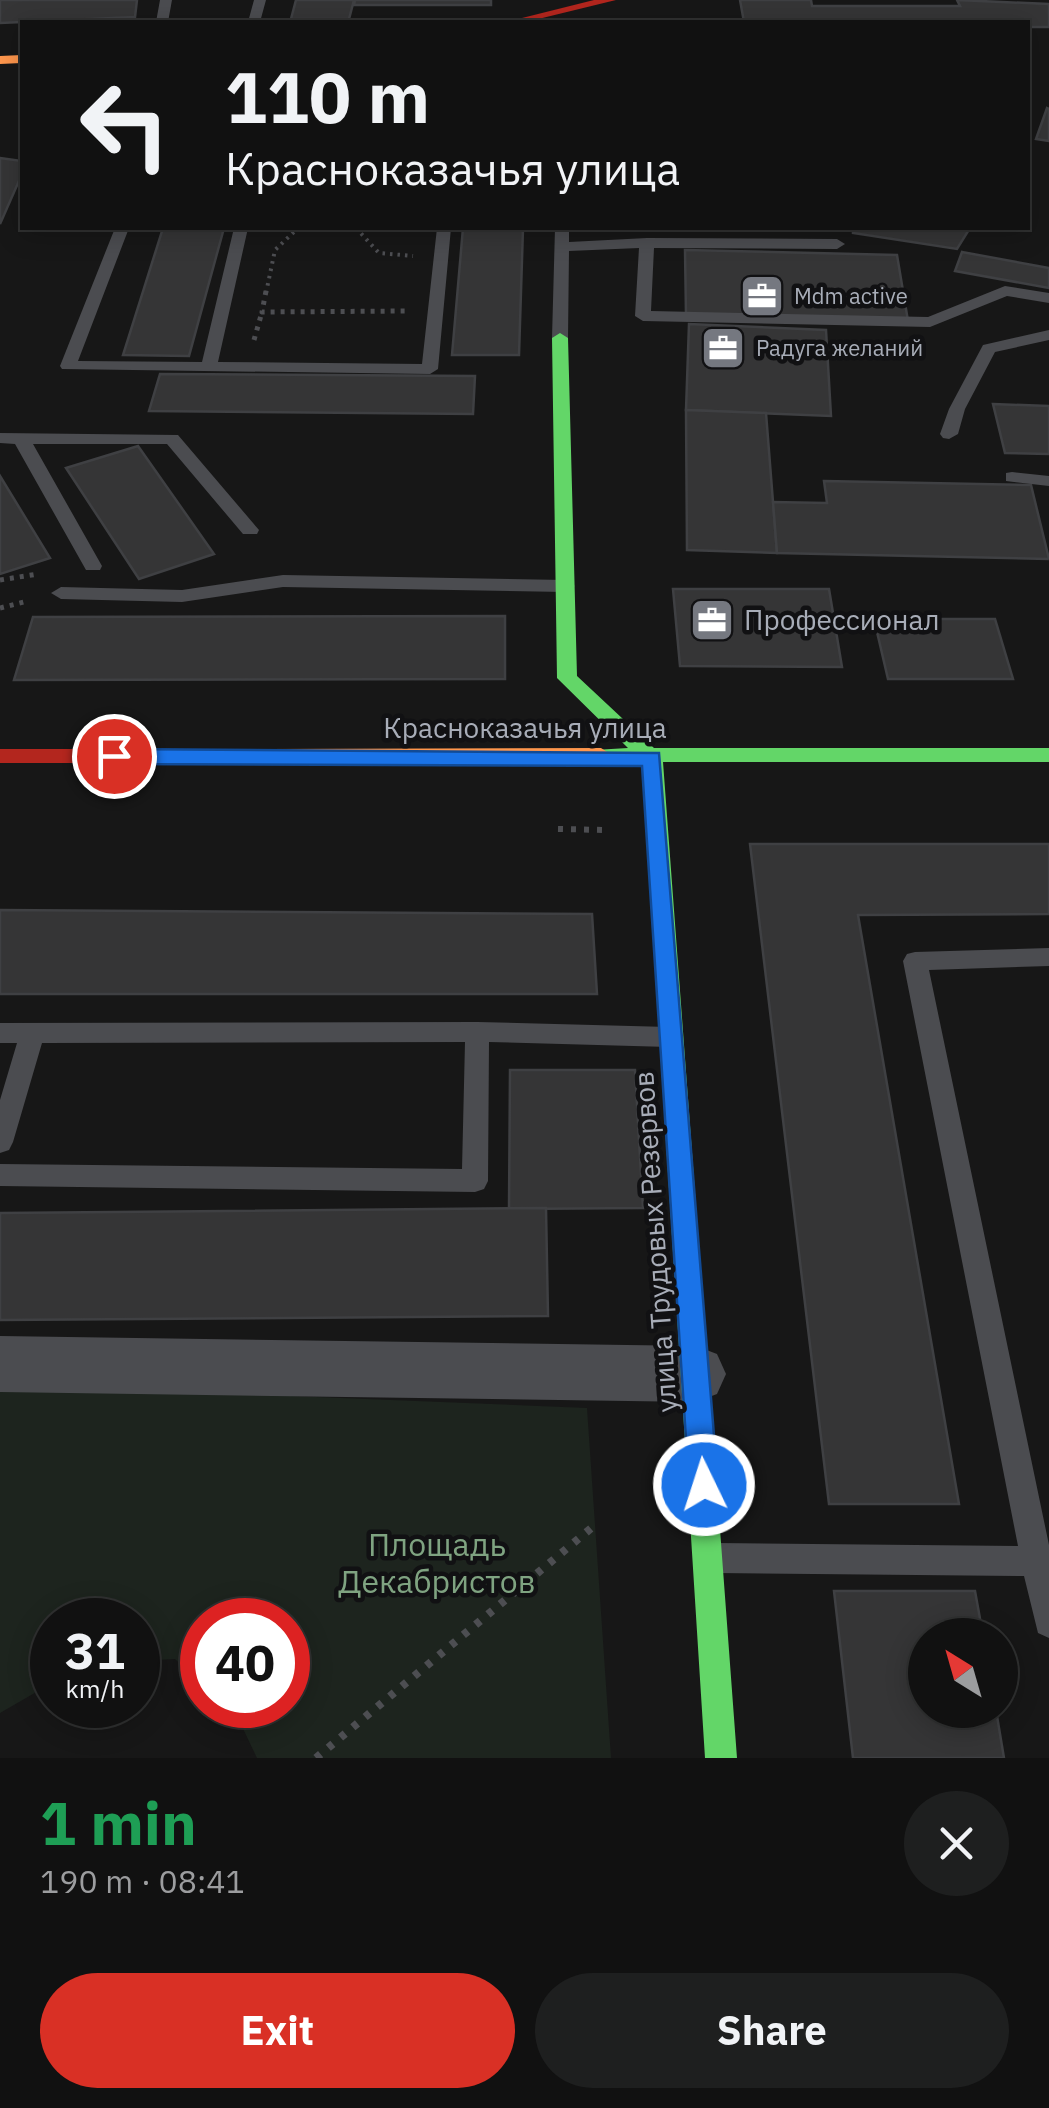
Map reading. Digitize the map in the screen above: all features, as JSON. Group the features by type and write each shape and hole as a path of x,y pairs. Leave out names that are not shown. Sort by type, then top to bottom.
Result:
{"street":[{"path":"521,20 610,0"},
{"path":"560,338 567,678 652,758"},
{"name":"Красноказачья улица","path":"0,756 1049,756"},
{"name":"улица Трудовых Резервов","path":"652,758 721,1758"},
{"path":"0,1364 696,1374"}],"lane":[{"path":"121,230 68,366 430,369 444,230"},
{"path":"209,367 241,230"},
{"path":"560,338 562,230"},
{"path":"562,247 647,243 837,244"},
{"path":"647,243 643,316 930,322 1006,290 1049,298"},
{"path":"949,434 989,348 1049,335"},
{"path":"0,438 172,439 250,530"},
{"path":"20,439 94,566"},
{"path":"1012,477 1049,480"},
{"path":"61,594 182,596 283,581 565,586"},
{"path":"1049,957 915,961 1042,1561 1049,1622"},
{"path":"0,1175 474,1182 477,1032"},
{"path":"0,1033 477,1032 669,1037"},
{"path":"0,1142 32,1034"},
{"path":"709,1558 1042,1561"}],"path":[{"path":"296,230 275,250 262,312 436,310"},
{"path":"358,230 379,253 441,258"},
{"path":"316,1758 595,1525"}],"green space":[{"name":"Площадь Декабристов","path":"0,1384 587,1408 611,1758 257,1758 243,1728 310,1728 310,1598 180,1598 180,1664 175,1659 160,1660 160,1598 30,1598 30,1696 0,1713"}],"building":[{"path":"0,0 137,0 135,17 0,23"},
{"path":"296,0 354,0 349,19 291,19"},
{"path":"355,0 491,0 491,5 354,5"},
{"path":"740,0 811,0 812,6 960,6 957,0 1049,4 1049,27 1030,27 1030,20 744,20"},
{"path":"1049,109 1049,141 1036,139"},
{"path":"0,158 20,161 20,179 0,224"},
{"path":"162,230 223,230 189,356 123,355"},
{"path":"463,230 523,230 519,355 452,355"},
{"path":"853,230 969,230 957,249"},
{"path":"685,250 897,255 908,321 686,315"},
{"path":"962,252 1049,268 1049,288 955,271"},
{"path":"689,324 826,330 831,416 686,410"},
{"path":"160,374 475,376 473,414 149,411"},
{"path":"993,404 1049,406 1049,454 1005,453"},
{"path":"686,410 766,413 777,553 687,550"},
{"path":"138,446 214,554 139,579 66,468"},
{"path":"0,476 50,558 0,574"},
{"path":"824,481 1031,485 1049,559 777,553 773,502 827,503"},
{"path":"673,589 829,589 842,667 680,666"},
{"path":"505,616 505,679 14,680 33,617"},
{"path":"874,619 995,619 1013,679 888,679"},
{"path":"750,844 1049,844 1049,914 858,915 959,1504 829,1504"},
{"path":"0,910 592,914 597,994 0,994"},
{"path":"510,1070 635,1070 643,1208 509,1209"},
{"path":"546,1208 548,1316 0,1320 0,1213"},
{"path":"834,1591 975,1591 980,1618 908,1618 908,1728 999,1728 1004,1758 853,1758"}],"traffic: fast":[{"path":"560,338 567,678 652,758 721,1758"},
{"path":"601,755 1049,755"}],"traffic: slow":[{"path":"0,60 20,59"},
{"path":"267,756 601,755"}],"traffic: jam":[{"path":"521,20 610,0"},
{"path":"0,756 267,756"}],"place":[{"name":"Mdm active","path":"762,296"},
{"name":"Радуга желаний","path":"723,348"},
{"name":"Профессионал","path":"712,620"}],"route":[{"path":"114,756 652,758 704,1485"}]}
